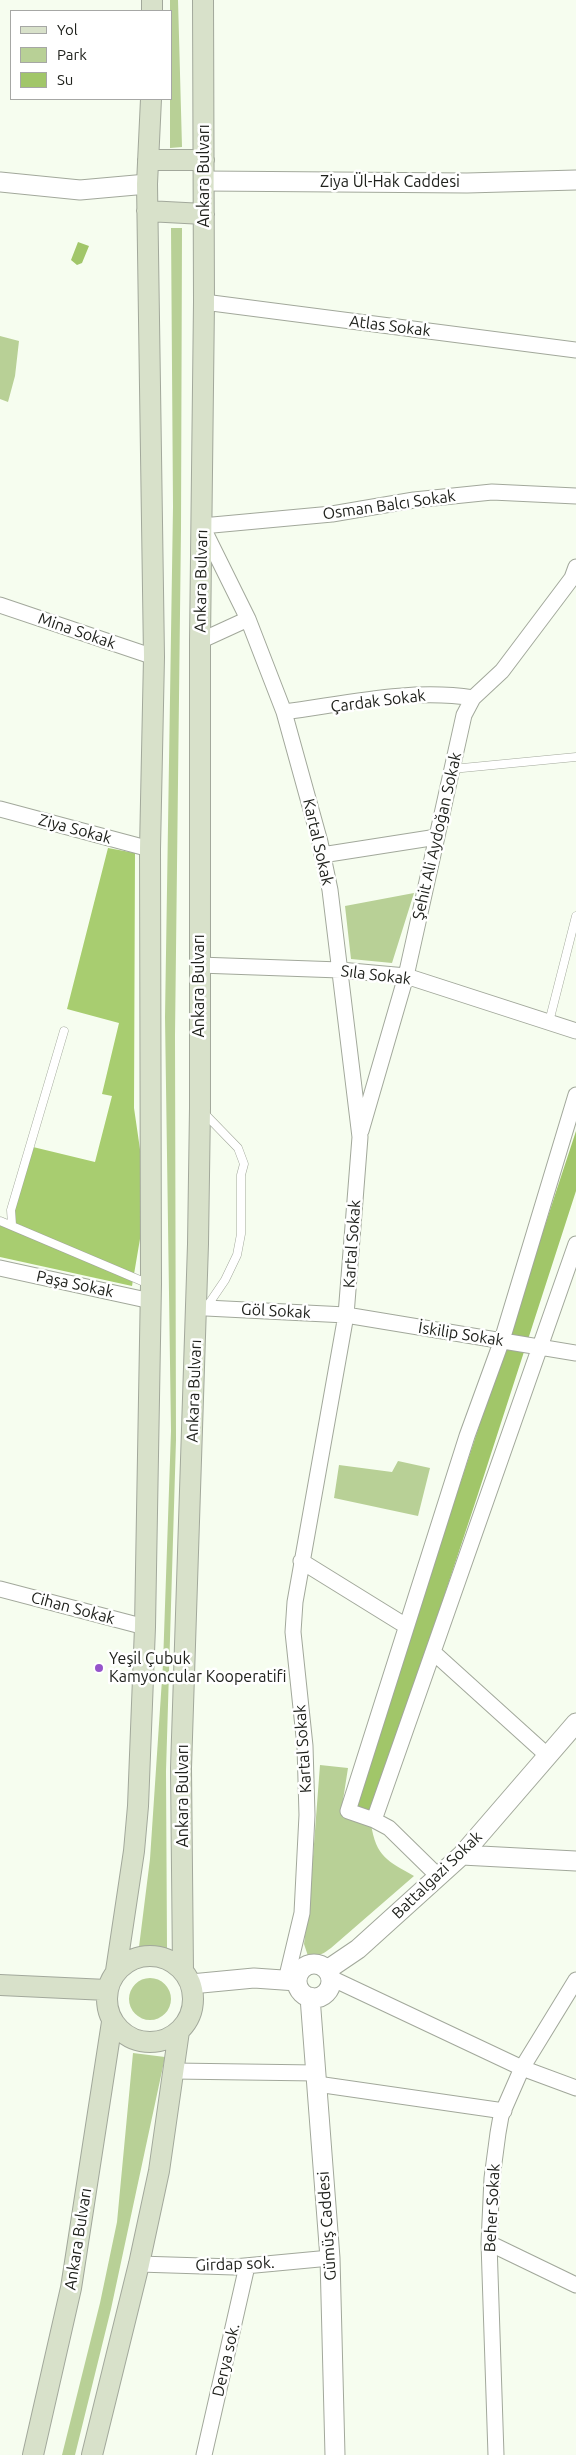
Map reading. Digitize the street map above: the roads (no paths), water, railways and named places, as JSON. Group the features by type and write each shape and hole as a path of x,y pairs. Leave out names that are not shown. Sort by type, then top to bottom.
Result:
{"main road":[{"name":"Ankara Bulvarı","path":"187,1978 181,1768 197,1273 200,1108 200,641 204,302 203,0"},
{"path":"116,1971 134,1959 155,1956 175,1964 187,1978 193,1997 192,2010 187,2021 179,2031 160,2042 149,2043 128,2037 112,2022 106,2001 107,1990 116,1971 133,1860 137,1815 145,1627 151,1292 150,849 154,657 147,211 151,100"},
{"path":"148,160 204,160"},
{"path":"147,211 204,214"},
{"path":"0,1985 107,1990"},
{"name":"Ankara Bulvarı","path":"33,2455 71,2288 112,2022"},
{"path":"92,2455 139,2264 159,2171 179,2031"}],"street":[{"name":"Ziya Ül-Hak Caddesi","path":"204,181 467,182 576,180"},
{"path":"0,182 80,190 147,184"},
{"name":"Atlas Sokak","path":"204,302 576,350"},
{"name":"Osman Balcı Sokak","path":"202,526 332,514 414,500 492,492 576,496"},
{"name":"Kartal Sokak","path":"202,526 248,618 284,712 322,855 330,890 360,1137 346,1315 302,1561 293,1632 305,1746 307,1815 302,1913 292,1980"},
{"name":"Şehit Ali Aydoğan Sokak","path":"360,1137 406,976 464,715 473,698 502,671 575,575"},
{"name":"Mina Sokak","path":"0,605 154,657"},
{"path":"200,641 248,618"},
{"name":"Çardak Sokak","path":"284,712 413,696 443,695 473,698"},
{"name":"Ziya Sokak","path":"0,809 150,849"},
{"path":"322,855 437,837"},
{"name":"Sıla Sokak","path":"199,965 340,970 406,976 576,1031"},
{"path":"438,1876 389,1828 374,1820 348,1811 467,1436 504,1341 576,1095"},
{"path":"374,1820 433,1652 535,1346 576,1244"},
{"name":"Paşa Sokak","path":"0,1268 151,1292"},
{"name":"Göl Sokak","path":"206,1308 346,1315"},
{"name":"İskilip Sokak","path":"346,1315 576,1353"},
{"path":"302,1561 406,1626"},
{"name":"Cihan Sokak","path":"0,1589 145,1627"},
{"path":"433,1652 548,1756"},
{"name":"Battalgazi Sokak","path":"329,1974 462,1855 576,1723"},
{"path":"462,1855 576,1861"},
{"path":"292,1980 307,1966 318,1965 329,1974 522,2068 576,2088"},
{"path":"187,1978 292,1980 302,1992 315,1998 326,1993 329,1974"},
{"name":"Beher Sokak","path":"496,2455 489,2243 492,2178 504,2111 522,2068 576,1980"},
{"name":"Gümüş Caddesi","path":"310,1997 330,2258 334,2455"},
{"path":"174,2071 317,2078 504,2111"},
{"path":"489,2243 576,2285"},
{"name":"Girdap sok.","path":"139,2264 247,2266 330,2258"},
{"name":"Derya sok.","path":"204,2455 247,2266"}],"lane":[{"path":"452,769 510,765 576,757"},
{"path":"549,1022 576,916"},
{"path":"12,1225 11,1210 64,1031"},
{"path":"200,1108 238,1148 244,1164 241,1175 241,1234 237,1255 225,1280 206,1308"},
{"path":"0,1221 151,1292"}],"water":[{"path":"78,242 89,246 82,263 77,265 71,260"},
{"path":"576,1131 576,1191 371,1817 353,1810"}],"place":[{"name":"Yeşil Çubuk Kamyoncular Kooperatifi","path":"99,1668"}]}
